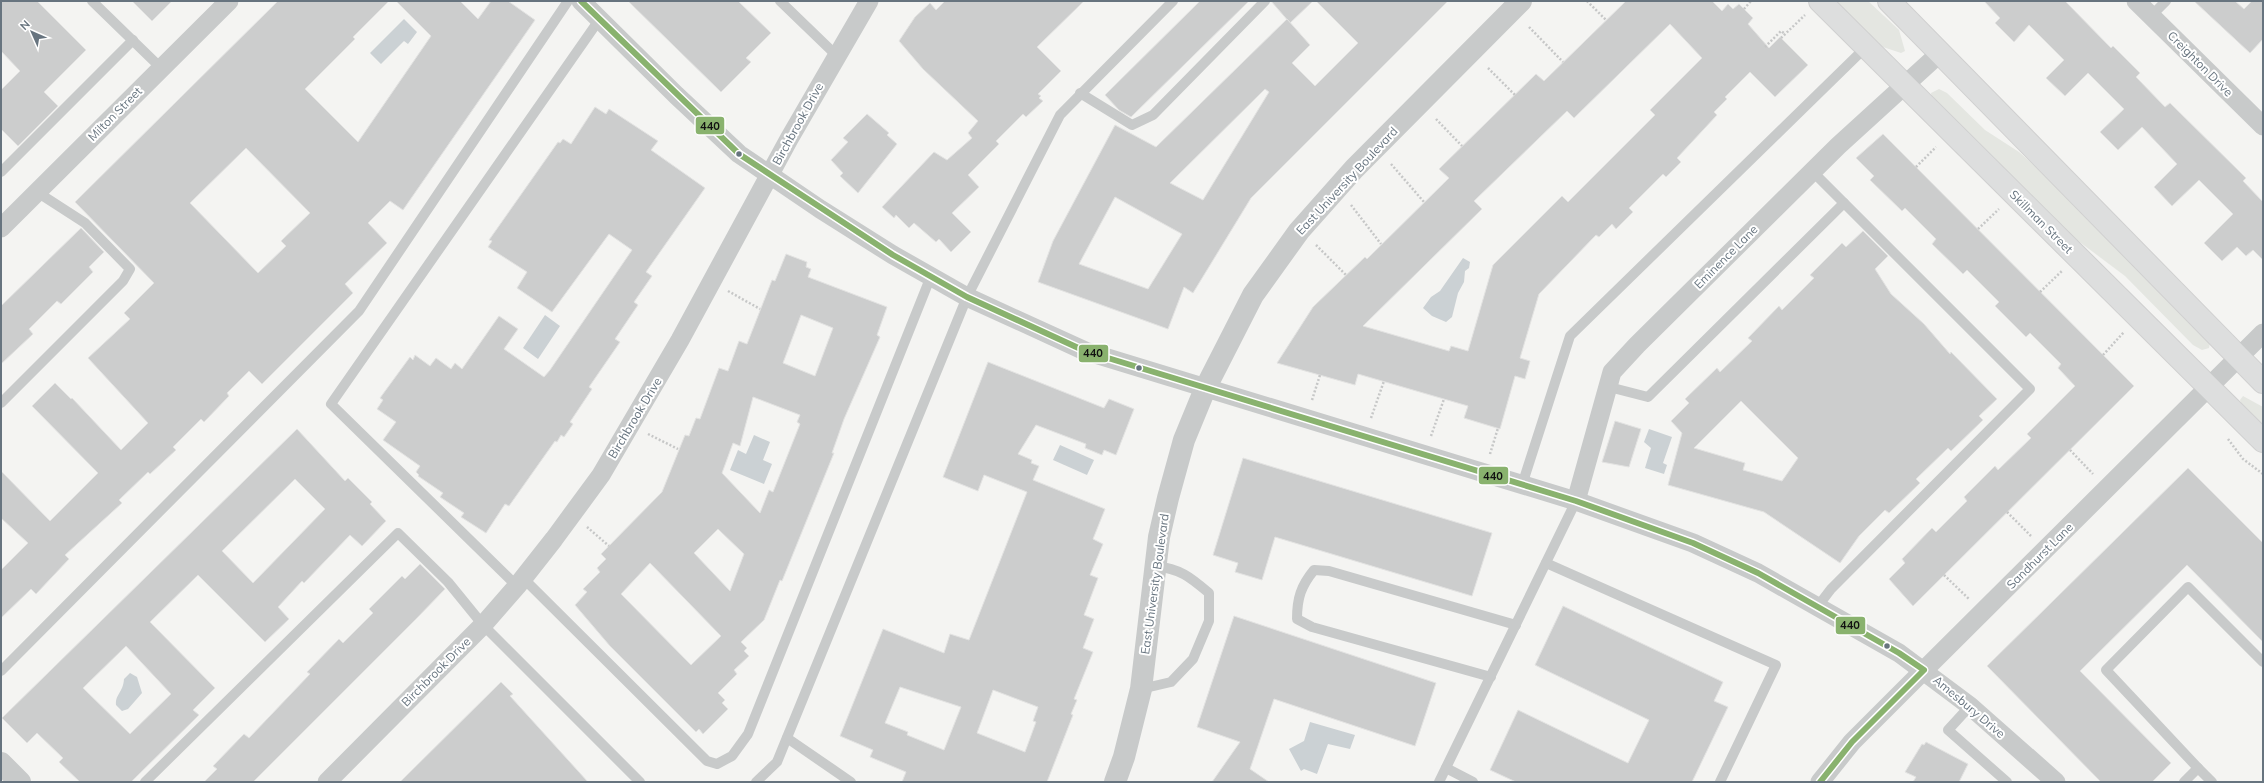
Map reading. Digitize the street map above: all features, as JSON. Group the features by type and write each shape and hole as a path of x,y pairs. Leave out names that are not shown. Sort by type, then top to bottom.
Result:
{"main road":[{"path":"1890,1 2263,382"},
{"name":"Skillman Street","path":"1815,6 1866,47 2263,441"}],"street":[{"name":"Milton Street","path":"1,228 229,1"},
{"name":"Amesbury Drive","path":"581,1 676,95 739,154 827,213 967,297 1085,350 1205,389 1576,501 1693,543 1758,573 1899,652 1970,706 2056,782"},
{"name":"Birchbrook Drive","path":"327,782 483,625 520,583 608,463 680,340 836,55 869,1"},
{"name":"East University Boulevard","path":"1115,782 1124,757 1141,690 1155,566 1168,498 1184,440 1205,389 1253,295 1299,231 1354,169 1521,1"},
{"name":"Creighton Drive","path":"2136,1 2261,121"},
{"name":"Eminence Lane","path":"1576,501 1612,372 1637,345 1812,171 1940,53"},
{"name":"Sandhurst Lane","path":"1820,782 1852,742 2239,356 2262,336"},
{"path":"1,762 20,782"}],"lane":[{"path":"92,1 161,68"},
{"path":"1,671 359,311 568,1"},
{"path":"780,1 836,55"},
{"path":"756,782 777,762 967,297 1060,115 1080,93 1173,1"},
{"path":"1080,93 1132,125 1153,115 1265,1"},
{"path":"2151,16 2166,1"},
{"path":"599,20 331,404 707,761 717,764 732,756 748,734 931,276"},
{"path":"1,172 133,40"},
{"path":"1522,485 1570,336 1866,47"},
{"path":"1812,171 2030,389 1831,589 1818,606"},
{"path":"1,403 123,281 130,269 85,223 37,192"},
{"path":"1609,387 1648,397 1844,204"},
{"path":"1439,782 1576,501"},
{"path":"145,782 398,533 448,582 483,625 640,782"},
{"path":"1546,563 1776,665 1720,782"},
{"path":"1141,690 1171,682 1193,659 1209,621 1208,593 1187,575 1172,568 1155,566"},
{"path":"1491,677 1312,627 1297,619 1297,602 1303,584 1314,570 1329,571 1516,625"},
{"path":"2212,782 2106,670 2188,587 2263,662"},
{"path":"1970,706 1948,730 2007,782"},
{"path":"787,738 851,782"},
{"path":"1446,768 1473,782"},
{"path":"2184,782 2198,768"}],"path":[{"path":"1587,1 1606,20"},
{"path":"1744,9 1751,1"},
{"path":"1781,38 1815,6"},
{"path":"1529,27 1564,62"},
{"path":"1765,47 1781,31 1785,34"},
{"path":"1488,68 1515,95"},
{"path":"1436,120 1462,146"},
{"path":"1916,167 1940,142"},
{"path":"1391,164 1424,202"},
{"path":"1350,205 1381,244"},
{"path":"1978,229 2003,206"},
{"path":"1316,246 1346,275"},
{"path":"2040,292 2066,267"},
{"path":"726,290 760,309"},
{"path":"2102,355 2128,329"},
{"path":"1311,402 1320,375"},
{"path":"1370,420 1384,381"},
{"path":"1430,439 1444,399"},
{"path":"1490,457 1498,428"},
{"path":"646,433 678,449"},
{"path":"2226,436 2243,459 2263,474"},
{"path":"2070,450 2093,474"},
{"path":"2007,512 2031,536"},
{"path":"586,527 609,546"},
{"path":"1944,575 1969,599"}],"shaded area":[{"path":"1834,1 1868,1 1899,30 1905,51 1901,53 1883,47"},
{"path":"404,19 417,32 408,44 404,41 381,64 370,53"},
{"path":"1939,89 1947,93 1985,130 2019,152 2037,168 2210,343 2209,348 2202,350 2193,345 2125,276 2065,231 1932,99 1931,93"},
{"path":"1463,258 1470,262 1469,268 1465,271 1464,282 1458,293 1452,317 1446,322 1432,316 1423,308 1431,297 1440,291"},
{"path":"545,315 560,326 538,359 523,348"},
{"path":"2243,396 2263,407 2263,428 2242,406 2240,400"},
{"path":"1649,429 1672,437 1663,463 1667,465 1664,474 1645,468 1651,448 1644,442"},
{"path":"754,435 770,442 763,460 772,464 764,484 730,470 738,450 746,454"},
{"path":"1060,445 1094,460 1087,475 1053,460"},
{"path":"130,673 137,677 142,693 128,709 122,711 116,705 116,701 124,679"},
{"path":"1310,722 1355,735 1350,749 1328,744 1317,774 1304,769 1301,771 1289,749 1304,741"}],"building":[{"path":"1,1 37,1 86,50 44,92 58,106 18,146 1,129 1,90 20,71 1,51"},
{"path":"132,1 172,1 152,21"},
{"path":"278,1 389,1 353,37 355,39 305,89 358,142 431,36 396,1 460,1 478,19 491,1 508,1 535,20 403,210 390,201 368,223 387,243 345,284 353,293 262,384 249,371 227,393 229,396 204,422 201,419 173,447 176,450 150,474 148,472 119,500 122,503 65,555 69,559 36,594 31,589 1,618 1,570 28,543 1,518 1,471 50,521 98,473 32,406 55,383 71,399 72,398 121,450 148,423 88,358 130,319 124,313 154,283 75,202","holes":["246,148 310,213 281,241 286,246 258,273 190,203"]},
{"path":"628,1 738,1 771,33 746,58 751,62 721,92"},
{"path":"945,1 1084,1 1037,47 1061,71 1038,94 1041,96 1039,98 1043,101 1026,117 1023,114 996,141 999,144 968,175 979,187 952,213 971,232 951,252 939,239 936,242 914,223 909,228 896,215 894,218 882,207 934,152 947,160 972,138 968,133 978,121 923,69 899,41 915,17 930,3 936,10"},
{"path":"1200,1 1249,1 1131,117 1119,110 1105,95"},
{"path":"1271,1 1313,1 1290,23"},
{"path":"1316,1 1448,1 1251,198 1193,293 1184,287 1168,329 1038,282 1053,241 1115,125 1156,147 1287,19 1310,45 1292,63 1315,86 1358,43","holes":["1265,89 1269,92 1203,200 1170,183","1115,197 1182,234 1148,289 1079,264"]},
{"path":"1626,1 1712,1 1722,11 1728,4 1733,9 1739,4 1753,18 1748,24 1769,48 1780,37 1808,65 1775,97 1750,72 1725,97 1727,99 1714,112 1717,115 1677,158 1681,162 1666,177 1663,174 1629,208 1633,212 1616,229 1612,224 1599,237 1596,235 1539,294 1520,358 1530,361 1525,379 1515,376 1500,429 1464,418 1468,406 1358,374 1355,385 1277,363 1313,307 1365,257 1367,259 1449,178 1439,169 1536,74 1544,81","holes":["1670,24 1702,58 1650,110 1655,115 1568,202 1562,196 1493,265 1468,351 1451,346 1449,351 1363,326 1482,209 1474,201 1567,111 1574,118"]},
{"path":"1984,1 2065,1 2111,48 2113,46 2140,73 2136,77 2165,107 2170,103 2246,178 2243,181 2263,202 2263,260 2253,250 2246,256 2237,247 2222,261 2204,243 2233,214 2199,180 2172,206 2154,187 2177,164 2142,127 2118,150 2100,132 2124,109 2088,73 2065,96 2046,78 2064,60 2029,25 2014,42 1995,23 2000,18"},
{"path":"2194,1 2235,1 2244,9 2252,1 2263,1 2263,39 2250,53"},
{"path":"595,107 606,114 609,109 658,141 651,150 705,188 646,272 652,276 634,302 638,305 615,339 620,342 589,387 592,389 570,422 573,424 564,437 561,435 557,442 555,441 509,506 505,504 486,533 461,517 464,513 440,497 443,493 418,476 419,475 416,472 420,466 383,440 396,422 377,409 383,400 380,398 410,357 413,360 415,355 430,366 436,358 451,369 455,363 462,369 499,316 518,329 504,349 544,377 550,370 632,250 609,234 552,312 517,288 527,272 488,247 492,241 489,240 558,142 560,143 563,139 571,144"},
{"path":"867,114 889,133 887,135 897,144 858,193 840,176 843,173 831,160 848,142 843,138"},
{"path":"1883,134 2134,386 1913,606 1889,579 1905,563 1902,559 1932,528 1936,532 1967,501 1964,497 1995,466 1998,470 2031,438 2027,434 2075,386 2058,368 2061,364 2030,333 2026,337 1995,306 1999,302 1967,270 1963,274 1932,244 1936,239 1905,208 1902,211 1870,180 1874,176 1856,158"},
{"path":"81,228 104,252 89,267 93,272 61,304 57,301 29,329 33,334 1,364 1,306"},
{"path":"1863,231 1888,256 1875,269 1891,294 1924,324 1950,354 1951,352 1997,399 1979,416 1983,420 1951,451 1948,448 1916,479 1920,483 1889,513 1885,510 1859,536 1840,563 1764,512 1668,485 1682,433 1671,421 1689,403 1685,399 1717,368 1720,372 1752,341 1748,338 1779,306 1782,310 1814,278 1810,275 1842,243 1846,247","holes":["1741,401 1798,458 1782,481 1743,470 1745,463 1694,448"]},
{"path":"786,254 807,262 806,267 811,269 808,277 887,307 877,335 880,337 844,419 832,453 834,453 782,581 780,580 764,620 741,642 747,648 744,651 749,656 734,670 737,674 718,693 725,700 722,703 728,709 703,734 699,729 696,732 610,646 575,605 587,592 583,589 600,572 597,568 606,559 601,554 662,492 685,435 689,436 696,418 700,419 719,368 728,371 739,341 747,344 772,280 775,281","holes":["801,315 833,328 815,376 783,363","753,397 800,415 797,422 800,424 773,492 769,490 760,513 722,473 733,443 740,446","718,529 744,554 730,591 694,553","650,563 721,636 691,665 621,594"]},
{"path":"988,362 1104,408 1109,399 1134,409 1116,455 1104,450 1102,455 1085,448 1086,444 1036,425 1018,454 1032,460 1031,463 1039,466 1033,480 1105,509 1093,539 1103,544 1090,575 1098,578 1084,615 1094,619 1083,648 1093,652 1074,699 1077,700 1071,714 1073,715 1047,782 902,782 906,772 870,757 873,750 840,736 883,629 944,653 950,634 969,640 1027,492 984,475 978,491 943,477","holes":["900,687 961,707 944,750 907,735 908,732 885,723","993,690 1038,707 1033,721 1036,722 1025,752 977,733"]},
{"path":"1615,421 1641,429 1629,467 1602,462"},
{"path":"297,429 345,481 348,478 372,502 370,504 386,521 362,546 350,535 304,583 302,581 278,607 289,619 265,642 198,575 150,622 215,688 193,710 199,715 131,782 80,782 59,762 63,758 37,733 27,743 2,718","holes":["295,479 325,509 253,583 222,551","126,646 171,694 130,734 83,688"]},
{"path":"1243,458 1492,533 1472,596 1275,537 1262,580 1235,572 1238,563 1213,555"},
{"path":"2188,468 2263,543 2263,642 2187,565 2080,671 2171,763 2152,782 2101,782 1987,666"},
{"path":"420,564 445,589 415,620 253,782 204,782 217,769 213,766 244,734 249,738 310,674 307,672 339,639 343,643 373,613 369,609 402,576 405,579"},
{"path":"1563,606 1723,682 1714,701 1728,707 1692,782 1516,782 1490,770 1518,710 1628,763 1649,720 1535,665"},
{"path":"1234,616 1436,683 1415,746 1274,699 1250,769 1269,782 1212,782 1240,742 1197,727"},
{"path":"501,682 513,694 510,696 588,782 400,782"},
{"path":"1926,742 1968,764 1959,782 1913,782 1916,777 1905,772 1922,744 1924,745"}],"transit line":[{"name":"440","path":"581,1 739,154 893,255 967,297 1085,351 1576,501 1693,543 1758,573 1899,653 1924,670 1852,742 1820,782"}]}
